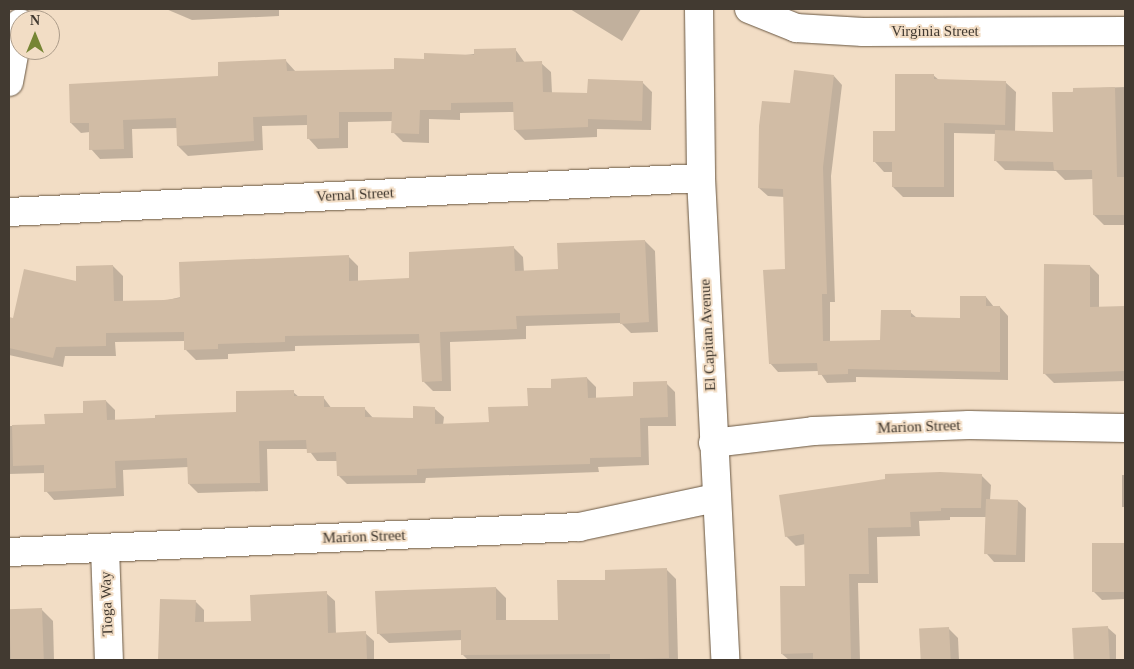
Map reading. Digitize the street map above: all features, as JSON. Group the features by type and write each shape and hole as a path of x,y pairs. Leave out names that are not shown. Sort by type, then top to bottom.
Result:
{"street":[{"name":"El Capitan Avenue","path":"699,9 701,178 725,660"},
{"name":"Virginia Street","path":"749,9 796,28 863,32 1125,31"},
{"path":"9,82 13,60"},
{"name":"Vernal Street","path":"9,212 701,178"},
{"name":"Marion Street","path":"713,443 813,430 969,425 1125,428"},
{"name":"Marion Street","path":"9,552 579,528 716,498"},
{"name":"Tioga Way","path":"105,548 110,660"}],"building":[{"path":"516,48 516,62 542,61 543,92 587,93 588,79 643,81 642,121 588,119 588,127 514,130 513,102 451,103 451,110 420,110 419,134 391,133 392,112 339,112 339,138 307,139 307,115 253,117 254,141 177,146 176,118 123,120 124,149 89,150 89,123 70,123 69,84 218,76 218,62 286,59 287,71 394,69 394,58 424,59 424,53 474,55 474,49"},
{"path":"794,70 834,75 823,167 827,294 822,294 823,341 880,340 881,310 911,310 911,317 960,318 960,296 986,296 986,306 1000,306 1000,372 848,369 848,374 818,375 817,363 769,364 763,270 785,269 783,189 758,188 759,126 762,101 790,103"},
{"path":"895,74 934,74 934,79 1006,81 1005,125 944,123 944,187 892,187 892,162 873,162 873,131 895,131"},
{"path":"1115,87 1117,177 1125,177 1125,215 1093,215 1092,170 1054,170 1053,162 994,161 995,130 1053,132 1052,92 1073,92 1073,88"},
{"path":"645,240 649,322 620,324 620,313 516,316 517,329 440,332 442,381 422,382 419,334 285,336 285,342 218,344 218,349 184,350 184,332 106,333 106,346 56,347 53,358 9,348 9,317 13,318 24,269 76,281 76,266 113,265 114,301 164,300 180,298 179,262 349,255 349,281 409,278 409,252 514,246 515,271 558,269 557,243"},
{"path":"1044,264 1090,265 1090,307 1125,306 1125,371 1043,374"},
{"path":"587,377 588,398 633,396 633,382 667,381 668,417 640,418 641,457 590,458 590,464 417,469 417,475 337,476 336,452 307,453 306,440 259,441 260,483 188,484 187,458 115,461 116,488 44,492 44,465 13,466 12,425 45,424 44,414 83,413 83,401 106,400 107,420 155,418 155,415 236,412 236,391 294,390 294,396 324,396 324,407 365,407 365,417 413,418 413,406 435,407 435,424 489,422 488,407 528,406 527,388 551,388 551,379"},
{"path":"940,472 982,474 981,508 941,508 941,511 910,512 911,527 868,528 869,574 849,574 851,660 813,660 813,653 781,654 780,586 805,586 804,534 785,537 779,495 885,479 885,474"},
{"path":"986,499 1018,500 1016,555 984,554"},
{"path":"1092,543 1125,543 1125,592 1092,592"},
{"path":"667,568 669,658 610,660 610,654 461,655 461,630 377,634 375,591 496,587 496,620 558,620 557,580 605,580 605,570"},
{"path":"327,591 328,633 366,631 367,660 158,660 160,599 196,600 195,622 251,621 250,595"},
{"path":"42,608 44,660 11,660 9,609"},
{"path":"1108,626 1110,660 1074,660 1072,628"},
{"path":"949,627 951,660 921,660 919,629"}]}
